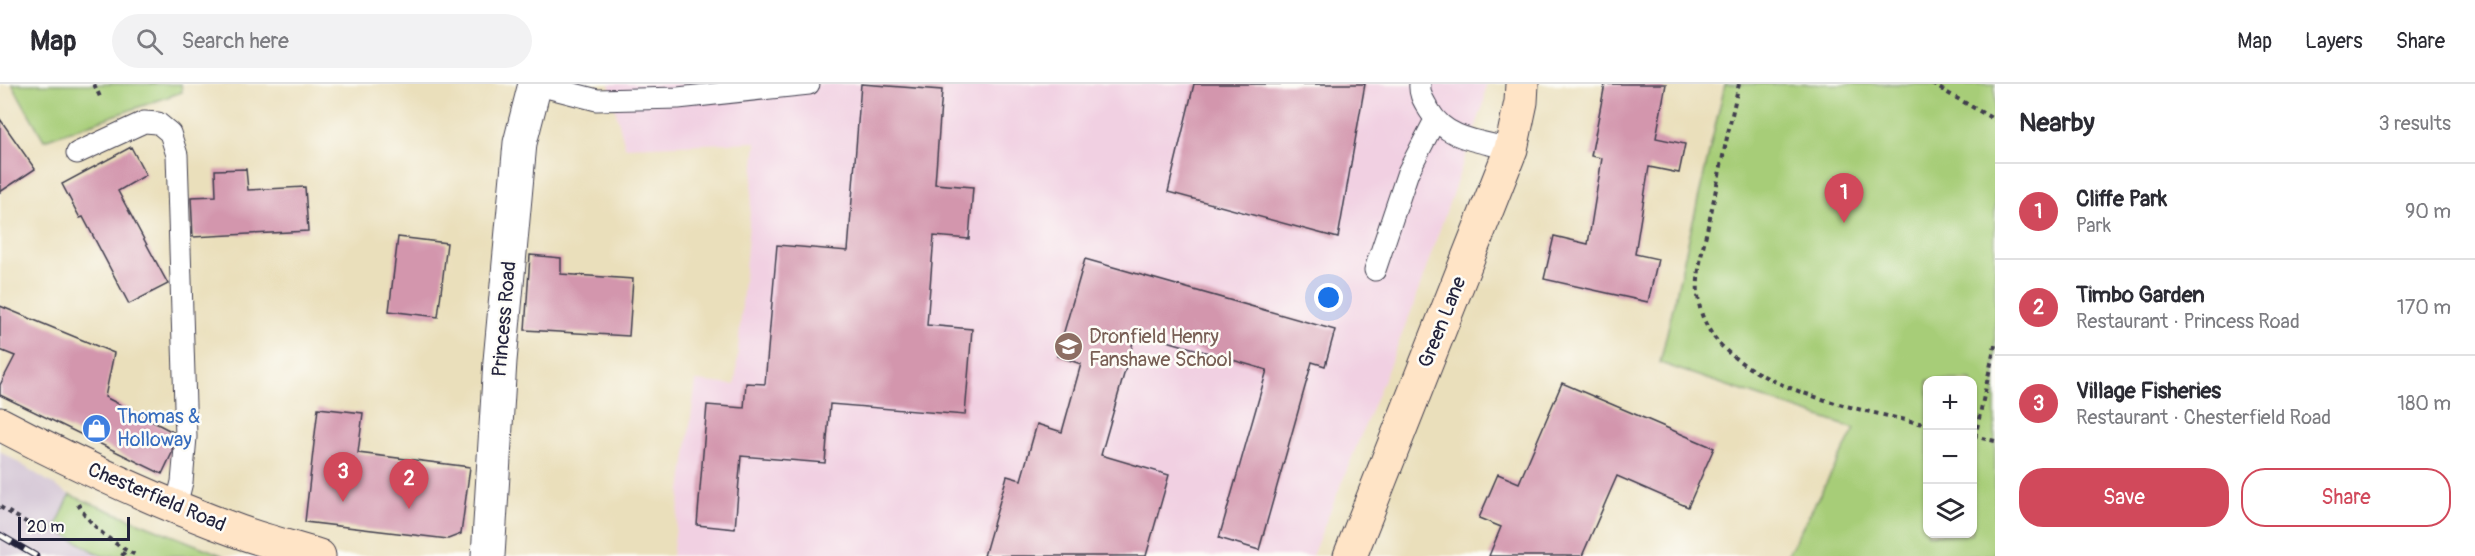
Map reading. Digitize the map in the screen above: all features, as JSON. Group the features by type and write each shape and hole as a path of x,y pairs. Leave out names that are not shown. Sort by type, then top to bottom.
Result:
{"main road":[{"name":"Green Lane","path":"1350,556 1511,148 1521,102 1522,84"},
{"name":"Chesterfield Road","path":"0,424 62,457 176,506 240,532 319,556"}],"street":[{"name":"Princess Road","path":"488,556 500,362 520,143 535,84"}],"lane":[{"path":"535,84 597,100 678,99 809,84"},
{"path":"1420,84 1420,93 1435,120 1454,135 1511,148"},
{"path":"1375,270 1408,172 1435,120"},
{"path":"77,153 144,122 158,123 170,133 177,155 186,436 182,482 176,506"}],"path":[{"path":"94,84 101,99"},
{"path":"1739,84 1700,265 1699,303 1708,330 1732,358 1768,380 1848,406 1923,424"},
{"path":"1932,84 1995,120"},
{"path":"1975,430 1995,345"},
{"path":"1977,437 1995,441"},
{"path":"62,457 68,484 85,517 125,550 138,556"},
{"path":"0,507 38,529"},
{"path":"122,556 125,550"}],"shaded area":[{"name":"Dronfield Henry Fanshawe School","path":"609,84 1486,84 1484,103 1411,312 1312,556 672,556 696,381 735,385 756,142 625,147"},
{"path":"0,451 70,495 55,529 104,556 0,556"}],"green space":[{"path":"12,84 181,84 182,92 44,140"},
{"path":"1725,84 1995,84 1995,556 1787,556 1855,429 1660,363"},
{"path":"70,495 224,556 102,556 55,529"}],"building":[{"path":"861,84 942,90 935,184 973,187 969,239 934,236 927,325 972,329 965,415 830,404 825,463 741,456 735,529 697,525 707,405 744,408 746,383 765,384 777,245 848,251"},
{"path":"1194,84 1365,84 1338,238 1168,192"},
{"path":"1605,84 1666,84 1656,138 1685,144 1679,173 1649,167 1635,254 1658,259 1648,302 1544,279 1554,236 1588,244 1602,158 1591,156"},
{"path":"0,119 35,169 0,192"},
{"path":"131,147 146,175 118,191 168,284 129,304 83,217 80,218 62,184"},
{"path":"246,169 248,190 305,187 308,231 193,237 191,197 216,196 215,170"},
{"path":"398,237 447,243 438,317 389,311"},
{"path":"530,255 561,258 561,274 633,279 629,336 525,330"},
{"path":"1085,259 1335,330 1325,366 1312,362 1259,550 1219,538 1267,370 1136,332 1101,455 1169,475 1146,556 984,556 1007,476 1021,480 1037,424 1062,432 1081,364 1057,356"},
{"path":"0,306 114,353 105,397 173,432 172,453 162,474 0,395 0,385 15,356 0,350"},
{"path":"1562,383 1714,448 1688,507 1617,476 1582,556 1489,556 1501,527 1479,518 1498,474 1519,483"},
{"path":"318,408 363,413 358,453 470,467 461,534 448,539 305,522"}],"railway":[{"path":"0,535 36,556"}],"place":[{"name":"Cliffe Park","path":"1844,223"},
{"name":"Dronfield Henry Fanshawe School","path":"1068,347"},
{"name":"Thomas & Holloway","path":"96,428"},
{"name":"Village Fisheries","path":"343,502"},
{"name":"Timbo Garden","path":"409,509"}]}
